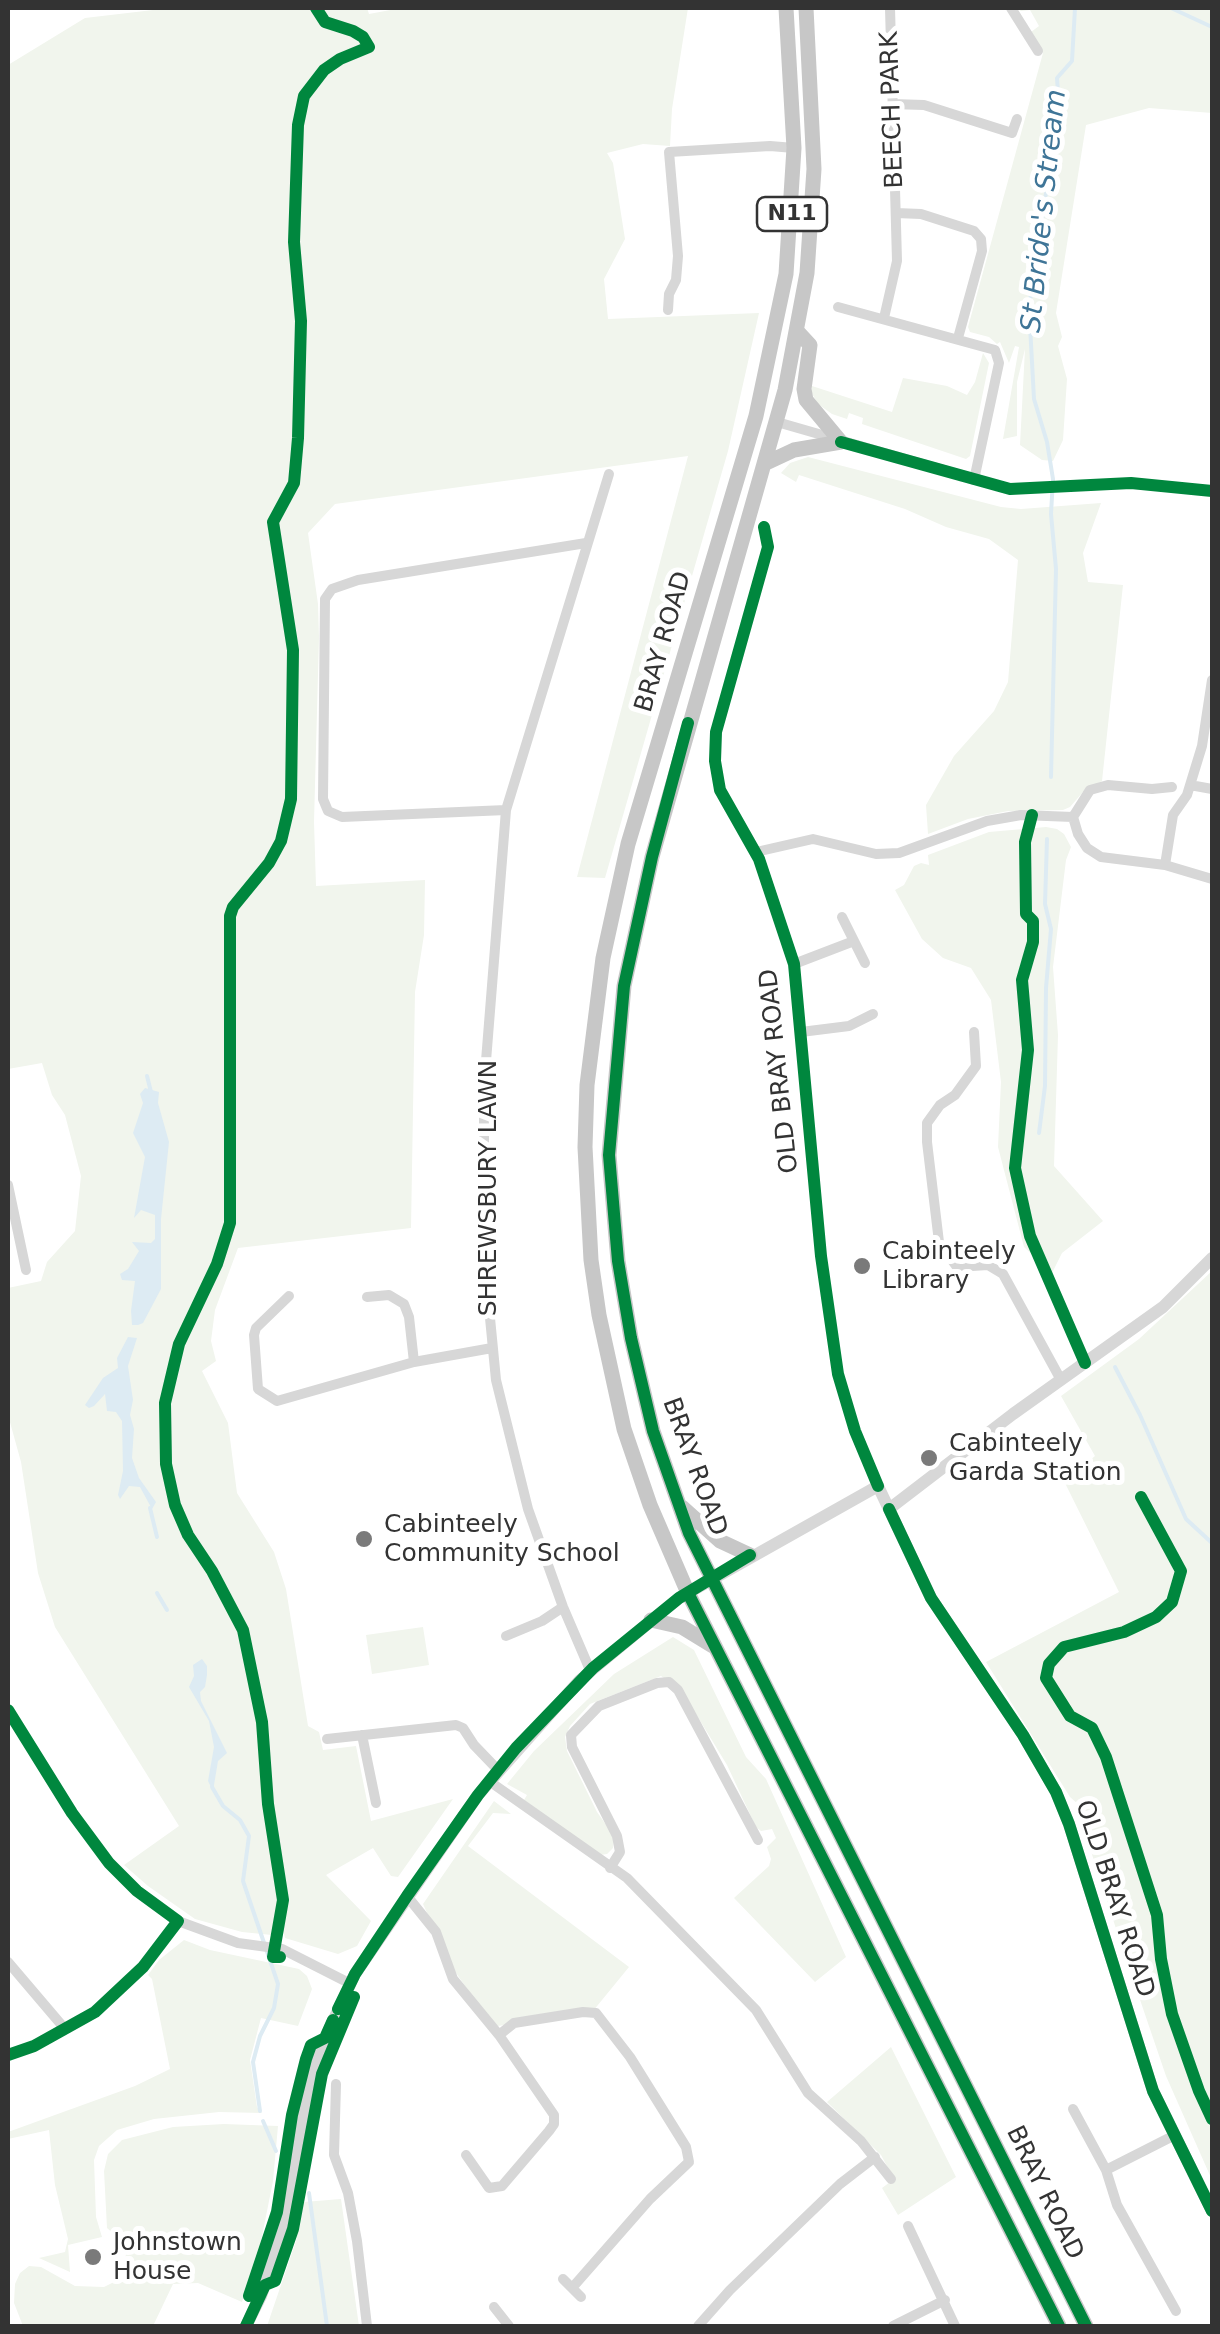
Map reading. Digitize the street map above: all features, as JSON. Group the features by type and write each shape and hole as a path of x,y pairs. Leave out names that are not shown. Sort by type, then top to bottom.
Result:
{"highway":[{"name":"BRAY ROAD","path":"786,8 794,148 788,266 756,416 628,844 603,958 587,1085 586,1206 599,1315 635,1466 688,1592 1059,2326"},
{"name":"BRAY ROAD","path":"806,8 814,169 808,264 798,332 652,857 624,986 609,1155 618,1261 653,1431 689,1533 1086,2326"},
{"path":"764,464 794,450 840,442 806,400 810,345 798,332"},
{"path":"770,357 792,362"},
{"path":"756,416 776,422"},
{"path":"679,1504 720,1541 750,1555"},
{"path":"651,1620 682,1628 716,1648"}],"street":[{"name":"BEECH PARK","path":"884,318 896,261 890,8"},
{"path":"1012,8 1038,51"},
{"path":"1019,22 1031,15"},
{"path":"892,104 924,105 1012,133 1017,119"},
{"path":"668,310 678,256 669,152 794,148"},
{"name":"BEECH PARK","path":"896,213 921,214 974,231 981,238 982,251 958,338"},
{"path":"838,307 990,346 998,356 974,480"},
{"path":"776,422 974,480 1023,490 1164,484 1212,491"},
{"name":"SHREWSBURY LAWN","path":"590,1670 528,1508 496,1380 484,1256 484,1086 506,810 608,474"},
{"path":"506,810 342,818 328,811 323,800 325,599 332,589 358,580 586,543"},
{"name":"OLD BRAY ROAD","path":"768,547 716,732 715,761 720,790 756,852 794,964 820,1248 838,1374 854,1431 916,1572 1046,1772 1059,1800 1144,2067 1173,2136 1212,2211"},
{"path":"1165,864 1173,815 1190,786 1202,746 1212,680"},
{"path":"1172,787 1108,785 1090,790 1073,817 1078,834 1087,848 1102,856 1165,864 1212,879"},
{"path":"1190,786 1212,789"},
{"path":"756,852 814,838 876,854 898,853 987,820 1021,815 1073,817"},
{"path":"842,917 864,963"},
{"path":"794,964 854,941"},
{"path":"801,1032 849,1026 873,1014"},
{"path":"974,1032 976,1066 928,1123 939,1242 956,1267 988,1265 1004,1274 1061,1380"},
{"path":"8,1185 26,1270"},
{"path":"889,1509 1163,1307 1212,1258"},
{"path":"367,1297 389,1295 404,1304 414,1362"},
{"path":"289,1296 256,1328 254,1335 258,1388 277,1401 414,1362 492,1348"},
{"path":"246,2326 261,2296 284,2228 316,2059 349,1983 488,1782 590,1670 651,1620 688,1592 750,1555 878,1486"},
{"path":"506,1636 563,1607"},
{"path":"610,1868 620,1852 618,1836 572,1747 572,1736 599,1706 657,1682 669,1682 678,1690 758,1840"},
{"path":"8,1710 72,1812 109,1863 138,1892 178,1921 302,1958 349,1983"},
{"path":"328,1739 456,1724 498,1770"},
{"path":"362,1735 376,1803"},
{"path":"488,1782 628,1878 756,2010 808,2093 875,2157 891,2180"},
{"path":"406,1896 436,1932 453,1979 499,2035 554,2115 554,2124 502,2186 489,2188 466,2155"},
{"path":"8,2055 34,2046 95,2012 132,1978 178,1921"},
{"path":"8,1962 65,2029"},
{"path":"499,2035 514,2023 596,2013 630,2057 686,2147 689,2162 650,2199 576,2293 563,2279"},
{"path":"336,2084 334,2156 348,2193 366,2326"},
{"path":"1073,2110 1106,2170 1117,2205 1176,2311"},
{"path":"1106,2170 1173,2136"},
{"path":"698,2326 782,2241 875,2157"},
{"path":"908,2226 955,2326"},
{"path":"893,2326 944,2300"},
{"path":"494,2307 509,2326"}],"shaded area":[{"path":"170,8 367,8 369,14 401,8 688,8 670,146 643,144 607,153 613,163 625,239 604,279 608,319 759,313 728,451 605,878 577,877 688,456 335,504 308,533 319,637 316,886 425,880 424,935 415,992 411,1228 238,1248 215,1310 211,1341 216,1361 202,1371 228,1423 237,1493 274,1552 286,1589 308,1726 319,1732 323,1750 356,1746 371,1821 453,1799 398,1877 391,1876 373,1848 326,1875 371,1921 357,1946 338,1954 285,1938 283,1930 275,1929 272,1935 242,1932 195,1919 124,1865 179,1826 55,1627 38,1573 21,1462 8,1415 8,1288 41,1281 47,1262 75,1231 81,1176 65,1115 52,1095 42,1063 8,1069 8,65 85,18"},
{"path":"1016,8 1212,8 1212,113 1149,108 1086,125 1056,313 1062,337 1058,346 1067,379 1063,440 1053,461 1042,460 1020,445 1025,349 1017,382 1017,436 1003,439 1019,347 1015,346 1009,363 1000,342 970,332 968,327 1043,53 1031,32 1039,26 1030,10"},
{"path":"983,353 989,363 970,456 966,459 862,424 863,418 849,413 847,419 832,414 818,404 811,392 812,386 892,412 903,378 947,386 967,395"},
{"path":"808,457 1001,507 1101,503 1083,553 1088,582 1123,585 1102,781 1063,810 1008,811 968,819 928,834 926,805 954,756 994,711 1008,682 1018,560 989,539 799,475 796,482 781,473 790,463"},
{"path":"1046,827 1064,834 1071,847 1066,860 1053,967 1058,1035 1054,1166 1103,1221 1062,1253 1052,1273 1024,1247 998,1147 1001,1082 991,1000 971,968 943,958 922,939 895,890 904,885 914,866 929,865 928,855 989,832"},
{"path":"145,1088 159,1092 158,1103 169,1142 161,1219 161,1289 143,1323 132,1325 135,1281 122,1280 120,1274 139,1251 132,1242 151,1243 155,1239 155,1215 141,1210 134,1218 145,1157 133,1133 143,1103 140,1094"},
{"path":"1212,1271 1212,2180 1166,2076 1120,1941 1087,1839 1090,1815 1070,1797 986,1662 1119,1592 1064,1481 1095,1456 1061,1396 1139,1339"},
{"path":"128,1337 137,1338 128,1366 133,1400 132,1458 139,1478 156,1502 152,1509 140,1487 129,1486 120,1499 118,1495 123,1471 122,1421 116,1412 107,1411 105,1394 94,1406 85,1405 103,1378 118,1368 117,1358"},
{"path":"423,1627 429,1665 372,1674 366,1635"},
{"path":"673,1637 694,1650 746,1757 766,1779 846,1957 815,1982 734,1898 769,1866 767,1847 776,1838 772,1829 761,1831 756,1827 727,1765 682,1691 661,1676 590,1704 565,1737 567,1751 597,1812 614,1836 613,1848 607,1854 600,1855 524,1800 527,1795 507,1784 534,1751 614,1674"},
{"path":"202,1659 207,1675 201,1701 227,1753 218,1761 213,1791 208,1781 214,1747 209,1721 189,1687 193,1665"},
{"path":"494,1801 511,1814 493,1813 468,1846 629,1967 593,2011 498,2026 487,2018 452,1967 423,1904"},
{"path":"184,1940 210,1950 299,1969 312,1989 298,2026 261,2018 250,2060 257,2107 262,2113 219,2112 154,2119 117,2130 99,2146 94,2160 96,2217 102,2237 68,2245 70,2272 39,2258 65,2252 68,2239 55,2185 49,2130 8,2139 8,2132 135,2086 170,2069 148,1975 159,1960"},
{"path":"891,2047 956,2177 898,2215 882,2188 894,2179 881,2155 827,2102"},
{"path":"278,2126 273,2181 259,2251 242,2302 198,2283 173,2284 153,2326 23,2326 14,2303 15,2284 29,2266 41,2267 75,2286 104,2287 121,2272 127,2251 107,2228 104,2171 108,2154 122,2140 173,2127"},
{"path":"341,2199 359,2326 267,2326 296,2241 304,2202"}],"waterway":[{"name":"St Bride's Stream","path":"1051,777 1056,569 1051,514 1053,479 1034,399 1029,307 1059,106 1057,78 1072,61 1075,8"},
{"path":"1171,8 1212,27"},
{"name":"St Bride's Stream","path":"1039,1133 1045,1086 1051,929 1045,904 1047,839"},
{"path":"147,1076 151,1092"},
{"name":"St Bride's Stream","path":"1115,1367 1186,1519 1212,1543"},
{"path":"150,1508 157,1537"},
{"path":"157,1593 167,1610"},
{"path":"212,1787 249,1836 243,1881 278,1984 274,2008 253,2062 260,2111"},
{"path":"263,2121 276,2151"},
{"path":"309,2193 327,2326"}],"cycle path":[{"path":"280,1957 273,1957 283,1900 268,1804 262,1722 243,1630 175,1505 166,1464 165,1403 179,1344 217,1264 230,1223 230,916 281,841 291,799 293,650 273,522 294,483 298,438 301,321 294,242 298,125 304,96 324,70 369,47 353,31 325,22 316,8"},
{"path":"841,442 1010,489 1131,483 1212,491"},
{"path":"764,527 768,547 716,732 715,761 720,790 759,859 794,964 821,1256 838,1374 855,1431 878,1486"},
{"path":"688,723 652,857 624,986 609,1155 618,1261 653,1431 689,1533 1086,2326"},
{"path":"1032,815 1025,842 1026,914 1033,921 1033,942 1022,980 1028,1050 1015,1168 1030,1236 1085,1363"},
{"path":"1141,1497 1181,1571 1172,1602 1156,1617 1124,1632 1064,1647 1049,1664 1046,1678 1070,1716 1092,1728 1106,1757 1157,1915 1172,2014 1212,2119"},
{"path":"889,1509 931,1598 1023,1735 1056,1792 1153,2091 1212,2211"},
{"path":"338,2009 355,1974 407,1896 516,1748 593,1668 679,1598 750,1555"},
{"path":"688,1593 1059,2326"},
{"path":"8,1710 72,1813 109,1863 137,1891 178,1921 143,1967 95,2012 34,2046 8,2055"},
{"path":"246,2326 265,2285 275,2281 293,2229 322,2074 354,1997"},
{"path":"249,2296 277,2212 292,2115 306,2059 311,2045 325,2038 333,2020"}],"place":[{"name":"Cabinteely Library","path":"862,1266"},
{"name":"Cabinteely Garda Station","path":"929,1458"},
{"name":"Cabinteely Community School","path":"364,1539"},
{"name":"Johnstown House","path":"93,2257"}]}
